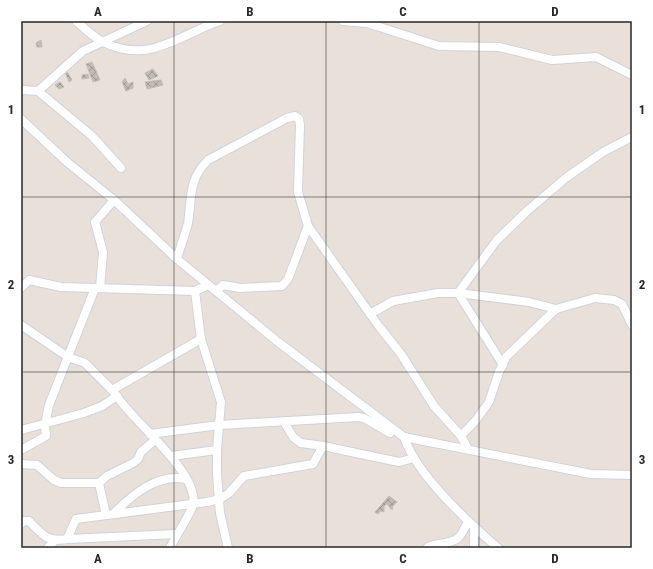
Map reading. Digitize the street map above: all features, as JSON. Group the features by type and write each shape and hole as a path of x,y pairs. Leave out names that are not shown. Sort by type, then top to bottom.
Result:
{"street":[{"path":"76,21 102,41 119,48 136,50 160,48 220,21"},
{"path":"38,91 84,51 102,41 147,21"},
{"path":"343,21 367,24 439,46 499,47 552,60 596,57 632,75"},
{"path":"21,90 38,91 92,136 120,168"},
{"path":"177,259 187,224 191,193 199,170 208,160 291,116 299,119 298,192 308,226 370,314 401,354 434,406 461,436 468,449"},
{"path":"21,119 67,162 114,200 177,259 208,285 278,342 402,435 414,458 428,478 474,528 498,548"},
{"path":"458,293 497,240 527,211 567,177 603,152 632,137"},
{"path":"21,450 44,439 47,432 44,425 49,405 98,288 103,252 95,222 114,200"},
{"path":"216,291 223,284 240,288 282,286 288,279 308,226"},
{"path":"21,288 27,281 31,280 61,287 195,291 208,285"},
{"path":"195,291 201,339 221,402 217,450 217,474 220,513 228,548"},
{"path":"370,314 393,301 438,293 458,293 529,302 556,309"},
{"path":"458,293 503,365"},
{"path":"461,436 476,420 489,402 506,357 556,309 595,298 614,300 622,304 632,325"},
{"path":"21,325 68,357 85,363 171,456 192,491 193,504 170,548"},
{"path":"21,430 44,425 102,406 114,393 201,339"},
{"path":"21,464 37,465 54,480 61,483 99,483 107,476 134,463 152,437 219,425 364,418 391,433 591,474 632,475"},
{"path":"286,421 286,425 293,437 301,443 323,446 399,462 414,458"},
{"path":"67,539 76,519 193,504 220,499 229,493 244,476 313,464 323,446"},
{"path":"171,456 217,450"},
{"path":"109,515 153,483 168,477 186,479"},
{"path":"99,483 109,515"},
{"path":"21,524 24,521 29,521 44,536 55,540 177,534"},
{"path":"427,548 430,545 454,542 459,539 468,521"},
{"path":"474,528 474,548"},
{"path":"48,548 55,540"}],"building":[{"path":"41,40 42,47 37,47 36,43"},
{"path":"92,62 100,80 93,82 86,64"},
{"path":"153,69 158,76 149,80 145,73"},
{"path":"65,72 68,73 72,80 69,82"},
{"path":"88,74 89,78 82,79 82,75"},
{"path":"125,78 128,84 133,82 133,88 126,91 122,82"},
{"path":"161,80 163,85 147,89 145,82"},
{"path":"60,82 64,87 59,89 55,85"},
{"path":"389,496 397,502 393,506 392,510 387,504 384,506 384,512 381,511 378,514 375,512"}]}
